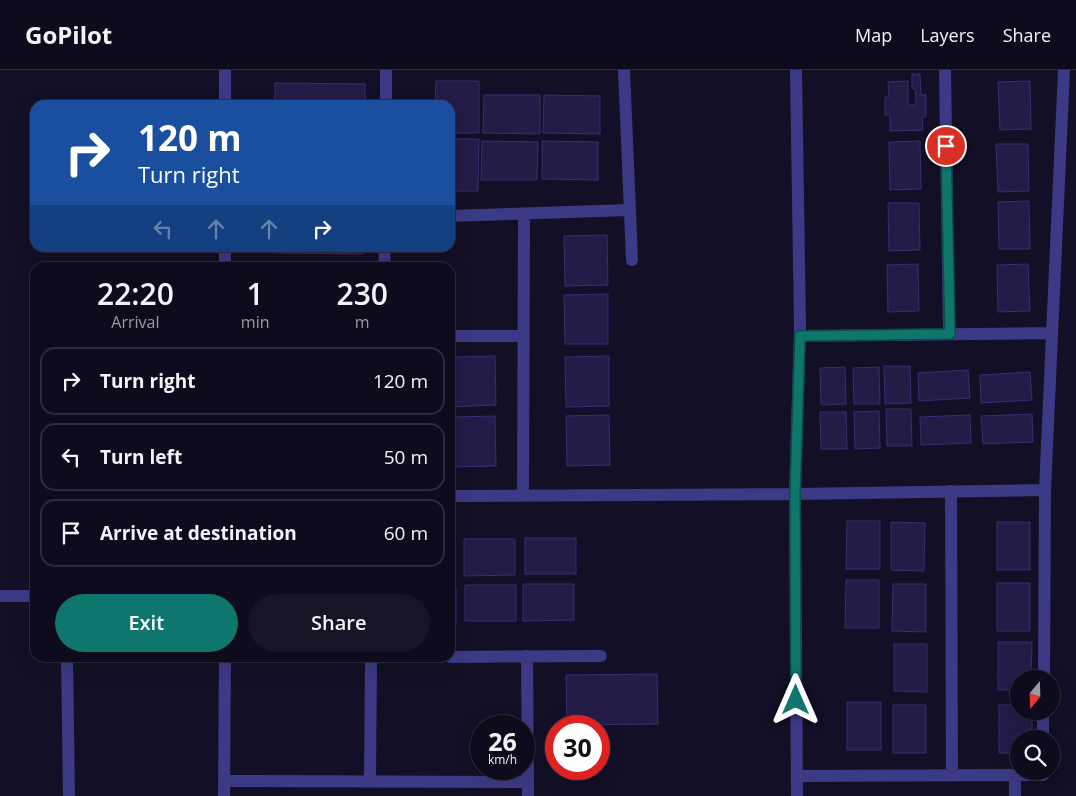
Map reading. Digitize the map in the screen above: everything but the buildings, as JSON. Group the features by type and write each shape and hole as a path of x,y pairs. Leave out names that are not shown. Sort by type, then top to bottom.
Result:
{"street":[{"path":"225,70 225,100"},
{"path":"386,70 386,100"},
{"path":"624,70 632,260"},
{"path":"796,70 800,336 795,494 797,796"},
{"path":"945,70 950,334"},
{"path":"1044,670 1045,490 1064,70"},
{"path":"455,216 630,210"},
{"path":"523,495 524,214"},
{"path":"800,336 1052,333"},
{"path":"455,336 524,336"},
{"path":"455,496 1045,490"},
{"path":"952,491 952,775"},
{"path":"0,596 30,596"},
{"path":"527,656 528,796"},
{"path":"455,657 601,656"},
{"path":"67,662 70,796"},
{"path":"224,796 225,662"},
{"path":"370,782 371,662"},
{"path":"797,776 1010,775"},
{"path":"1015,780 1015,796"},
{"path":"224,781 528,782"}],"route":[{"path":"796,700 795,494 800,336 950,334 946,146"}]}
